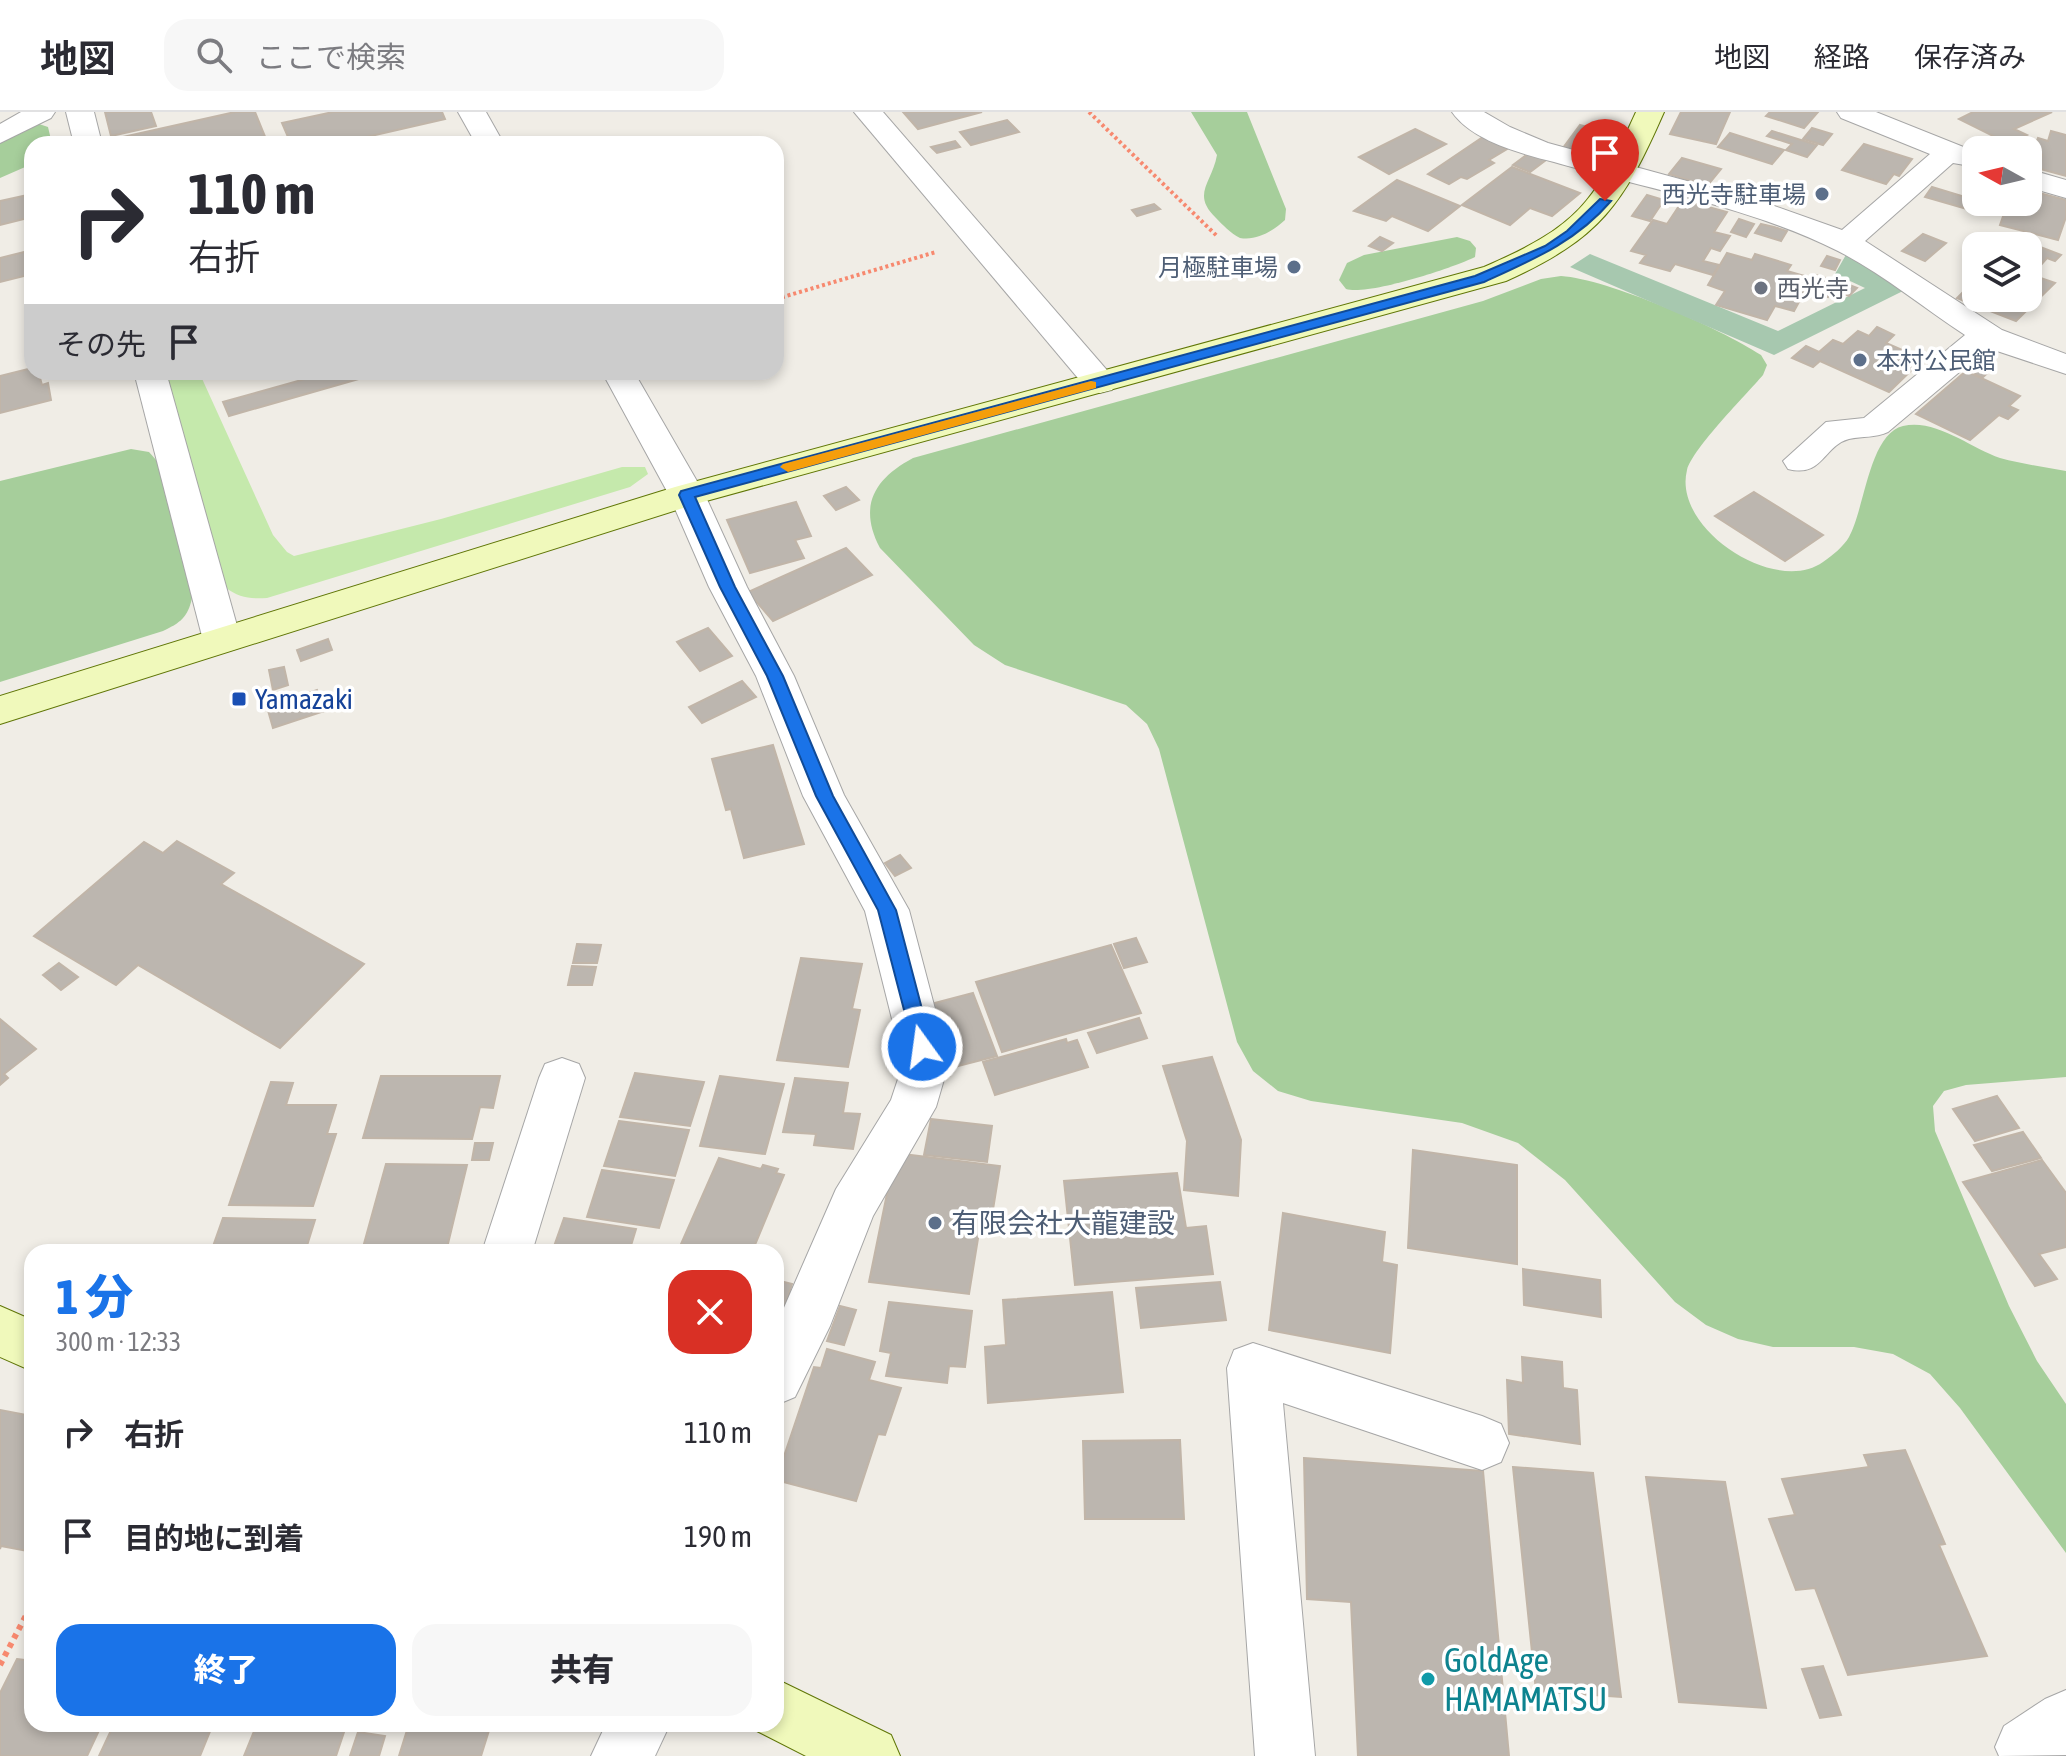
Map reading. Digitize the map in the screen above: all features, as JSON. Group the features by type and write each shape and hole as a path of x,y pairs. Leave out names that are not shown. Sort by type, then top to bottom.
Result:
{"street":[{"path":"0,135 41,112"},
{"path":"80,112 86,136"},
{"path":"472,112 486,136"},
{"path":"868,112 1100,383"},
{"path":"1466,112 1519,142 1784,219 1845,243 1906,277 1985,334 2037,356 2066,364"},
{"path":"0,710 687,495 1495,274 1571,234 1605,201 1650,112"},
{"path":"1851,112 1962,157"},
{"path":"1845,243 1962,157"},
{"path":"2042,182 2066,189"},
{"path":"1800,461 1838,429 1876,425 1985,334"},
{"path":"152,380 222,640"},
{"path":"622,380 687,495 724,580 775,676 824,796 887,910 922,1047 922,1076 912,1107 853,1205 804,1326 784,1364"},
{"path":"510,1244 562,1078"},
{"path":"0,1331 24,1342"},
{"path":"1285,1756 1253,1368 1482,1443"},
{"path":"784,1713 870,1756"},
{"path":"2029,1756 2025,1747 2066,1720"},
{"path":"621,1756 635,1732"}],"path":[{"path":"1089,112 1218,237"},
{"path":"784,297 977,240"},
{"path":"0,1665 24,1619"}],"green space":[{"path":"1191,112 1247,112 1286,209 1285,220 1259,237 1246,239 1227,229 1209,210 1205,202 1205,188 1217,155"},
{"path":"36,123 48,127 50,136 24,136 24,168 0,178 0,142"},
{"path":"1457,237 1470,241 1476,248 1475,257 1390,285 1346,289 1339,280 1347,263 1364,255"},
{"path":"1847,253 1907,289 1774,355 1570,267 1590,254 1778,331 1865,288 1835,274"},
{"path":"1561,276 1606,286 1663,306 1761,355 1767,365 1763,375 1709,436 1687,470 1687,492 1695,514 1711,534 1732,551 1755,563 1780,570 1803,570 1823,562 1838,551 1855,524 1869,474 1882,443 1903,426 1928,426 2000,458 2066,471 2066,1077 1966,1085 1944,1091 1933,1106 1935,1131 2009,1306 2037,1361 2066,1404 2066,1553 1960,1408 1930,1374 1893,1354 1854,1347 1773,1347 1738,1339 1706,1325 1675,1302 1565,1180 1518,1143 1462,1123 1311,1101 1278,1091 1253,1071 1237,1042 1159,749 1147,724 1126,705 1005,665 974,645 880,548 874,533 870,507 874,495 888,475 913,458 1483,301 1541,279"},
{"path":"168,380 203,380 273,535 294,556 441,519 622,467 645,467 648,474 630,487 267,598 245,597 225,587"},
{"path":"131,449 149,452 157,461 192,598 186,615 163,631 0,682 0,481"}],"building":[{"path":"105,112 151,112 156,126 111,136"},
{"path":"235,112 255,112 265,136 127,136"},
{"path":"333,112 442,112 445,119 371,136 288,136 282,123"},
{"path":"903,112 982,112 918,129"},
{"path":"1681,112 1730,112 1716,144 1670,134"},
{"path":"1770,112 1818,112 1804,128 1766,116"},
{"path":"1973,112 2052,112 2014,129 2025,136 1993,136 1959,119"},
{"path":"1007,120 1019,132 971,145 960,132"},
{"path":"1580,125 1606,132 1589,155 1563,148"},
{"path":"1812,128 1832,134 1823,145 1803,139"},
{"path":"1415,129 1446,144 1389,174 1359,157"},
{"path":"1772,131 1817,145 1807,157 1786,150 1792,144 1767,136"},
{"path":"2051,131 2066,135 2066,176 2042,169 2042,139 2048,141"},
{"path":"1730,133 1784,150 1772,164 1718,147"},
{"path":"1483,137 1507,149 1489,160 1494,163 1467,179 1461,177 1449,184 1428,174"},
{"path":"955,141 960,147 937,153 931,147"},
{"path":"1864,144 1912,159 1899,176 1894,174 1886,184 1842,170"},
{"path":"1529,153 1546,160 1530,172 1513,165"},
{"path":"1682,158 1721,169 1707,186 1669,174"},
{"path":"1512,167 1580,193 1552,216 1530,208 1510,225 1462,205"},
{"path":"1397,180 1460,206 1428,231 1392,216 1386,221 1354,211"},
{"path":"1932,187 1962,196 1962,208 1925,197"},
{"path":"2042,194 2066,200 2066,217 2058,240 2042,236 2042,232 2027,232 2000,225 2003,216 2042,216"},
{"path":"1647,195 1664,200 1650,221 1632,216"},
{"path":"24,196 24,219 0,225 0,201"},
{"path":"1683,200 1727,212 1714,232 1730,236 1720,251 1711,248 1703,261 1719,265 1713,275 1675,264 1670,271 1640,263 1646,255 1631,251 1653,220 1667,224"},
{"path":"1154,204 1160,209 1137,216 1132,210"},
{"path":"1739,219 1754,224 1746,237 1731,232"},
{"path":"1761,224 1787,231 1781,241 1755,233"},
{"path":"1923,234 1946,243 1925,261 1902,251"},
{"path":"1380,237 1393,243 1382,251 1369,246"},
{"path":"2042,248 2061,255 2055,261 2047,258 2042,264"},
{"path":"24,252 24,276 0,282 0,258"},
{"name":"西光寺","path":"1727,253 1752,260 1755,254 1791,265 1787,271 1812,278 1794,311 1775,306 1767,320 1716,305 1725,291 1708,285"},
{"path":"1827,256 1840,260 1835,270 1821,266"},
{"path":"1816,275 1836,281 1828,297 1807,291"},
{"path":"2042,278 2055,283 2042,296"},
{"path":"1844,283 1857,288 1849,296 1836,290"},
{"path":"1993,312 2025,312 2016,321"},
{"name":"本村公民館","path":"1877,327 1894,335 1886,343 1923,359 1889,392 1820,361 1813,367 1792,358 1806,346 1819,352 1833,340 1843,344 1858,331 1869,336"},
{"path":"1979,361 1993,368 1982,378 1967,370"},
{"path":"24,370 24,380 41,380 42,385 48,383 51,400 0,413 0,376"},
{"path":"1966,371 2020,396 2009,406 2018,410 2008,419 1999,415 1970,440 1916,414"},
{"path":"301,380 355,380 229,416 223,402"},
{"path":"846,487 859,500 836,510 824,496"},
{"path":"1754,492 1823,535 1785,561 1715,516"},
{"path":"796,502 811,536 795,540 804,558 750,573 727,520"},
{"path":"846,548 872,575 773,621 748,592"},
{"path":"708,628 732,656 700,671 677,642"},
{"path":"328,639 332,650 301,661 297,650"},
{"path":"284,667 288,685 273,690 269,670"},
{"path":"742,681 756,697 702,723 689,707"},
{"path":"317,690 324,711 273,728 267,707"},
{"path":"773,745 804,844 744,858 731,809 726,810 712,759"},
{"path":"177,841 234,873 221,884 364,964 280,1048 138,965 116,985 34,936 144,842 163,853"},
{"path":"900,855 911,868 895,876 885,863"},
{"path":"1136,938 1147,962 1124,968 1114,944"},
{"path":"577,944 601,945 597,963 573,963"},
{"path":"1111,945 1141,1013 1002,1052 976,982"},
{"path":"801,958 862,964 852,1009 860,1010 848,1067 777,1060"},
{"path":"59,963 78,977 61,990 43,975"},
{"path":"572,966 596,967 592,985 568,985"},
{"path":"973,993 997,1056 954,1067 931,1004"},
{"path":"1139,1018 1147,1038 1097,1053 1088,1033"},
{"path":"0,1019 36,1049 4,1074 8,1078 0,1085"},
{"path":"1066,1039 1067,1043 1077,1040 1088,1067 995,1095 983,1062"},
{"path":"1212,1057 1241,1140 1238,1196 1184,1190 1187,1141 1163,1066"},
{"path":"635,1073 704,1082 690,1126 620,1117"},
{"path":"381,1076 500,1076 493,1108 480,1107 472,1139 363,1138"},
{"path":"720,1076 784,1084 765,1154 700,1146"},
{"path":"795,1078 848,1083 843,1113 860,1114 853,1149 814,1145 816,1134 783,1132"},
{"path":"271,1082 293,1083 286,1105 336,1105 327,1134 336,1134 313,1206 229,1205"},
{"path":"1997,1096 2019,1128 1975,1141 1953,1109"},
{"path":"931,1119 992,1126 987,1162 924,1155"},
{"path":"619,1121 689,1130 675,1176 604,1166"},
{"path":"2023,1132 2041,1158 1992,1171 1974,1145"},
{"path":"475,1143 493,1143 489,1160 472,1160"},
{"path":"1413,1150 1517,1165 1517,1264 1408,1248"},
{"path":"903,1154 1000,1166 990,1228 980,1226 969,1294 869,1282 891,1174 898,1175"},
{"path":"719,1158 761,1169 763,1165 778,1169 776,1173 784,1175 755,1244 681,1244"},
{"path":"2042,1160 2066,1193 2066,1247 2039,1254 2057,1279 2035,1286 1963,1182"},
{"path":"386,1164 467,1165 448,1244 364,1244"},
{"path":"602,1170 674,1180 659,1228 587,1217"},
{"path":"1177,1173 1186,1228 1206,1226 1213,1274 1075,1285 1064,1181"},
{"path":"1283,1213 1385,1232 1382,1262 1397,1265 1390,1353 1269,1330"},
{"path":"223,1218 315,1220 308,1244 214,1244"},
{"path":"564,1218 636,1229 631,1244 555,1244"},
{"path":"1523,1269 1600,1280 1601,1317 1524,1305"},
{"path":"784,1282 792,1284 784,1309"},
{"path":"1220,1282 1226,1320 1141,1328 1136,1288"},
{"path":"1112,1292 1123,1392 988,1403 985,1347 1006,1345 1003,1300"},
{"path":"889,1302 972,1311 965,1367 949,1366 947,1383 886,1376 891,1353 880,1351"},
{"path":"840,1306 856,1310 844,1345 827,1341"},
{"path":"827,1349 875,1362 869,1380 901,1388 885,1435 878,1434 856,1501 784,1482 784,1456 814,1367 821,1368"},
{"path":"1522,1357 1562,1362 1563,1388 1577,1390 1580,1444 1509,1434 1507,1380 1523,1383"},
{"path":"0,1410 24,1414 24,1550 1,1546 0,1549"},
{"path":"1180,1440 1184,1519 1085,1519 1083,1441"},
{"path":"1905,1450 1945,1544 1939,1545 1987,1656 1848,1675 1815,1588 1796,1590 1769,1519 1795,1515 1782,1479 1869,1467 1864,1455"},
{"name":"GoldAge HAMAMATSU","path":"1304,1458 1483,1471 1509,1756 1358,1756 1351,1602 1307,1599"},
{"path":"1513,1467 1593,1473 1621,1697 1536,1691"},
{"path":"1646,1477 1725,1482 1766,1708 1679,1702"},
{"path":"17,1659 24,1660 24,1732 98,1732 87,1756 0,1756 0,1693"},
{"path":"1823,1666 1841,1715 1820,1718 1802,1669"},
{"path":"110,1732 210,1732 200,1756 99,1756"},
{"path":"254,1732 344,1732 336,1756 244,1756"},
{"path":"358,1732 385,1736 379,1756 350,1756"},
{"path":"406,1732 488,1732 481,1756 399,1756"}],"slow traffic":[{"path":"788,467 1091,385"}],"place":[{"name":"西光寺駐車場","path":"1822,194"},
{"name":"月極駐車場","path":"1294,267"},
{"name":"西光寺","path":"1761,288"},
{"name":"本村公民館","path":"1860,360"},
{"name":"Yamazaki","path":"239,699"},
{"name":"有限会社大龍建設","path":"935,1223"},
{"name":"GoldAge HAMAMATSU","path":"1428,1679"}],"route":[{"path":"922,1047 887,910 824,796 768,660 728,587 687,495 1495,274 1524,262 1571,234 1605,201"}]}
